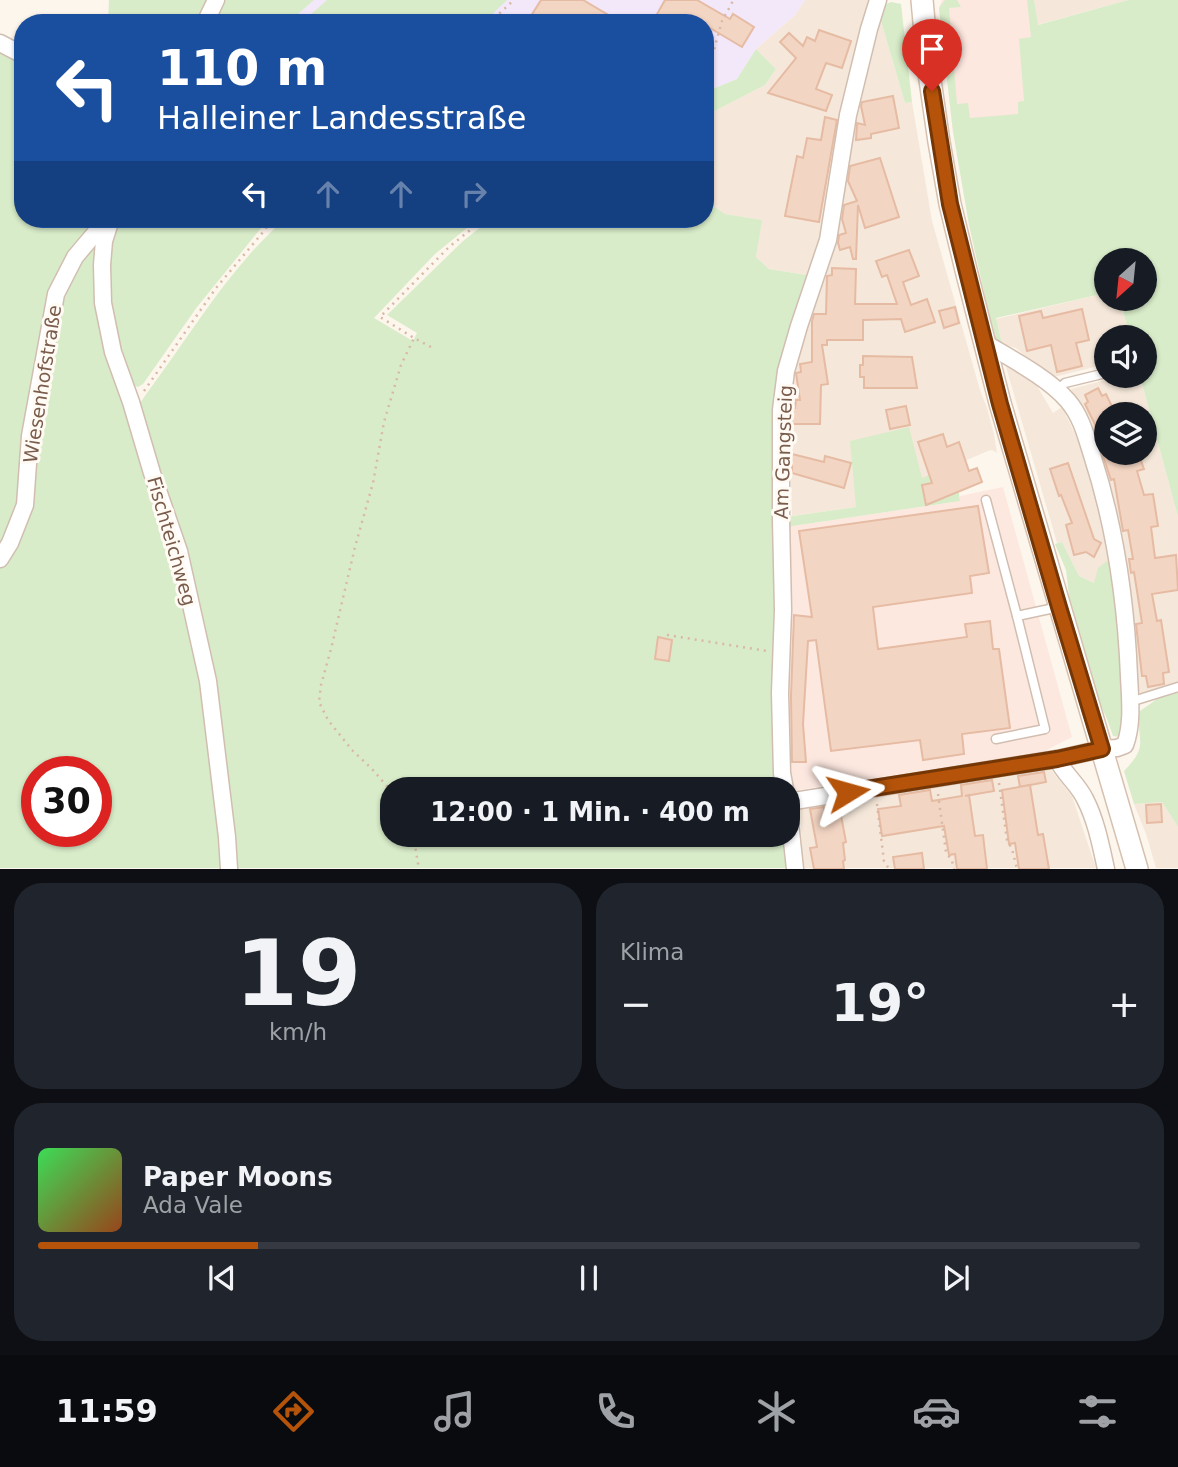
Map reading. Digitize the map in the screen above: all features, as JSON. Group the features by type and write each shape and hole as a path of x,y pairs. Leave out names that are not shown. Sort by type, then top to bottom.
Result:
{"main road":[{"path":"922,0 930,78 950,204 1000,404 1137,869"}],"street":[{"name":"Am Gangsteig","path":"783,777 780,733 781,410 786,371 828,240 848,115 878,0"},
{"name":"Wiesenhofstraße","path":"0,559 10,543 25,505 30,436 56,295 75,257 101,228"},
{"name":"Fischteichweg","path":"107,228 102,265 103,303 113,352 179,551 208,681 229,869"},
{"path":"800,801 1057,759 1125,745 1130,702 1125,611 1103,491 1088,442 1079,418 1068,400 1021,365 985,343"},
{"path":"1057,759 1085,799 1100,841 1106,869"},
{"path":"793,847 795,869"}],"lane":[{"path":"1057,391 1065,383 1094,376"},
{"path":"986,500 1045,729 996,739"},
{"path":"1017,616 1059,607"},
{"path":"1130,702 1178,688"}],"path":[{"path":"499,14 514,0"},
{"path":"714,49 722,21 733,1"},
{"path":"131,402 144,391 216,288 266,228"},
{"path":"432,346 380,317 449,247 473,228"},
{"path":"380,778 352,750 328,720 319,702 355,547 373,483 384,422 401,365 414,338"},
{"path":"667,635 782,654"},
{"path":"997,768 1007,840 1017,869"},
{"path":"936,779 946,852 954,869"},
{"path":"875,789 884,861 889,869"},
{"path":"416,847 419,869"}],"shaded area":[{"path":"314,0 805,0 795,15 756,49 737,79 714,88 714,14 298,14"},
{"path":"805,0 868,0 852,70 823,233 812,276 769,269 756,257 761,220 725,214 714,206 714,111 765,85 776,69 756,49 795,15"},
{"path":"942,0 1034,0 1027,119 953,132 939,8"},
{"path":"1034,0 1128,0 1037,25"},
{"path":"879,19 905,103 912,102 932,221 987,408 997,453 988,451 856,507 792,516 787,419 789,394 854,106"},
{"path":"1094,296 1094,312 1123,312 1127,325 1094,325 1094,367 1054,377 1016,348 1002,344 996,319"},
{"path":"1008,364 1037,386 1053,413 1062,407 1079,442 1094,485 1112,564 1094,583 1079,576 1062,542 1057,543 1006,367"},
{"path":"1094,383 1094,388 1143,388 1147,402 1094,402 1094,438 1071,389"},
{"path":"1157,439 1178,517 1178,683 1141,693 1136,689 1132,612 1124,549 1103,465 1157,465"},
{"path":"1003,487 1072,737 1043,752 800,790 800,777 788,777 786,527 960,501 960,496"},
{"path":"1051,770 1072,796 1096,868 803,868 800,809"},
{"path":"1162,802 1178,827 1178,868 1156,868 1134,804"}],"green space":[{"path":"109,0 211,0 204,14 108,14"},
{"path":"221,0 314,0 298,14 214,14"},
{"path":"327,0 507,0 492,14 311,14"},
{"path":"945,0 957,0 961,7 949,8 957,104 968,103 970,118 1018,114 1018,102 1024,101 1019,39 1031,37 1027,0 1034,0 1038,25 1128,0 1178,0 1178,517 1157,439 1157,402 1147,402 1143,388 1157,388 1157,325 1127,325 1123,312 1157,312 1157,248 1094,248 1094,296 996,318 1002,344 994,337 969,225 953,132 939,8"},
{"path":"891,2 901,4 912,102 905,103 879,19 882,6"},
{"path":"0,47 14,55 14,228 101,228 98,265 160,509 200,652 225,868 0,868"},
{"path":"756,49 776,69 765,85 714,111 714,88 737,79"},
{"path":"714,206 725,214 762,220 756,257 769,269 812,276 781,370 778,777 380,777 380,847 785,847 787,868 233,868 220,729 139,412 140,403 228,280 276,228 467,228 435,254 374,318 413,341 417,333 387,315 480,228 714,228"},
{"path":"115,228 261,228 197,307 143,384 138,387 128,383 106,299 107,258"},
{"path":"909,427 922,478 955,465 960,501 786,527 786,517 856,507 850,441"},
{"path":"1062,542 1079,576 1094,583 1098,568 1107,561 1112,564 1121,670 1122,713 1119,737 1113,736 1089,680 1070,603 1066,570 1055,544"},
{"path":"1178,692 1178,827 1162,802 1134,804 1124,771 1140,748 1140,711 1160,697"}],"building":[{"path":"541,0 583,0 607,14 532,14"},
{"path":"665,0 697,0 730,19 733,14 754,27 742,47 714,30 714,14 657,14"},
{"path":"819,30 851,41 842,68 826,63 816,89 832,95 826,111 768,93 796,58 780,42 789,33 803,46 807,37 815,41"},
{"path":"893,96 899,128 871,134 871,138 856,140 857,123 865,125 862,102"},
{"path":"825,117 837,120 819,222 785,216 797,156 803,158 807,138 821,140"},
{"path":"880,158 899,217 865,228 858,205 856,259 853,259 850,247 840,250 838,243 839,235 846,233 842,219 844,205 857,201 848,181 850,166"},
{"path":"909,250 919,276 903,282 911,305 927,299 935,322 905,332 901,319 863,320 863,340 827,340 827,345 822,345 828,384 821,385 820,424 792,424 792,408 795,408 796,400 800,400 796,373 801,372 800,364 812,362 812,321 814,314 826,314 827,276 832,275 832,268 856,269 855,304 897,304 887,275 882,277 876,261"},
{"path":"955,307 959,323 944,328 939,311"},
{"path":"1082,309 1089,340 1076,343 1082,366 1057,372 1051,345 1027,351 1019,316 1041,311 1043,318"},
{"path":"863,356 912,357 917,388 864,388 864,377 860,377"},
{"path":"1098,388 1102,396 1106,394 1110,402 1094,402 1094,422 1085,404 1088,402 1085,395"},
{"path":"906,406 910,425 890,429 886,410"},
{"path":"943,434 947,447 959,442 969,471 977,468 982,482 926,505 922,485 932,483 918,442"},
{"path":"792,454 824,462 825,456 851,463 844,488 792,473"},
{"path":"1068,463 1094,539 1101,543 1094,557 1086,552 1074,555 1066,525 1072,523 1050,469"},
{"path":"1106,465 1142,465 1144,469 1137,471 1144,495 1153,494 1158,526 1151,527 1155,558 1176,555 1178,590 1152,594 1157,621 1161,620 1169,672 1163,673 1164,684 1148,687 1146,676 1142,676 1136,624 1142,623 1134,572 1131,573 1129,559 1133,559 1128,530 1123,531 1114,479 1111,480"},
{"path":"978,506 989,573 970,576 972,593 873,607 878,649 967,637 965,624 990,621 993,649 999,649 1010,728 962,734 964,754 923,760 920,740 831,751 816,640 808,641 803,724 806,762 792,762 794,615 812,617 799,531"},
{"path":"658,637 672,640 669,661 655,659"},
{"path":"1044,772 1046,782 1020,787 1018,776"},
{"path":"992,780 994,791 969,795 975,836 983,835 987,869 957,869 955,854 949,855 944,826 882,836 878,809 901,806 899,795 930,790 932,801 962,796 961,785"},
{"path":"1030,785 1038,835 1043,834 1049,869 1019,869 1015,843 1009,844 1002,790"},
{"path":"1161,804 1162,822 1147,823 1146,805"},
{"path":"824,807 825,813 840,810 846,842 843,843 844,869 814,869 810,848 817,847 810,809"},
{"path":"922,853 924,869 895,869 893,857"}],"route":[{"path":"848,792 1057,759 1102,749 1000,404 950,204 932,91"}]}
